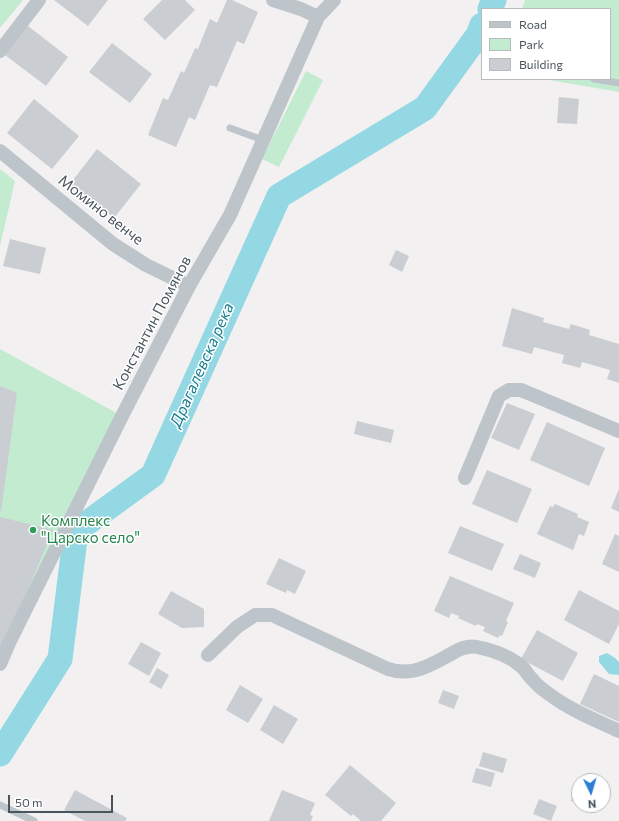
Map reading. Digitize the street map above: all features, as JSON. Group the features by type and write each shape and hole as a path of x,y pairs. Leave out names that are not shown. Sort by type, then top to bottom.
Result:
{"street":[{"path":"0,51 39,0"},
{"path":"273,0 318,17"},
{"name":"Константин Помянов","path":"0,664 122,416 189,286 230,215 318,17 334,0"},
{"name":"Момино венче","path":"0,151 113,244 146,265 189,286"},
{"path":"464,478 499,396 509,390 521,390 619,430"},
{"path":"208,655 237,627 255,615 272,615 388,669 398,672 421,669 462,648 475,646 492,651 523,666 532,680 549,694 585,716 619,731"}],"lane":[{"path":"600,80 619,83"},
{"path":"230,128 263,140"},
{"path":"0,805 34,821"}],"green space":[{"path":"0,0 23,0 0,28"},
{"path":"525,0 619,0 619,92 550,80 611,80 611,8 522,8"},
{"path":"306,71 323,80 279,167 262,159"},
{"path":"0,169 15,181 0,246"},
{"name":"Комплекс \"Царско село\"","path":"0,349 122,416 0,664"}],"water":[{"path":"607,653 619,662 619,675 609,674 599,662 599,656"}],"building":[{"path":"54,0 108,0 88,26"},
{"path":"162,0 185,0 195,10 165,40 143,19"},
{"path":"227,0 232,0 258,12 244,44 237,41 217,87 210,85 195,120 189,117 176,147 148,135 163,98 168,100 181,71 184,73 195,48 198,49 210,19 217,23"},
{"path":"28,26 68,57 46,86 5,55"},
{"path":"112,43 152,74 130,103 89,72"},
{"path":"559,97 579,99 577,124 557,123"},
{"path":"34,99 79,136 52,169 7,133"},
{"path":"97,149 141,184 114,218 70,184"},
{"path":"10,239 46,248 40,274 3,266"},
{"path":"396,250 409,256 402,272 389,265"},
{"path":"512,308 544,318 543,322 569,329 571,324 590,330 589,335 619,344 619,383 607,379 610,370 582,362 580,368 562,363 564,355 534,347 532,354 502,346"},
{"path":"0,386 17,393 1,511 0,511"},
{"path":"507,403 535,414 519,450 491,438"},
{"path":"357,421 394,430 391,443 354,434"},
{"path":"547,422 605,448 589,486 530,460"},
{"path":"487,470 532,489 517,523 472,504"},
{"path":"619,489 619,512 611,508"},
{"path":"555,504 578,514 577,517 589,522 584,536 579,534 573,550 537,534 550,506 553,507"},
{"path":"0,517 53,530 0,655"},
{"path":"460,526 504,544 492,571 448,553"},
{"path":"615,534 619,536 619,572 602,564"},
{"path":"520,554 541,563 535,578 513,569"},
{"path":"279,558 306,571 295,594 287,590 286,593 266,584"},
{"path":"450,576 514,603 506,621 508,622 502,636 500,635 498,638 483,631 485,627 477,624 476,626 458,618 459,616 451,613 449,618 434,611"},
{"path":"579,590 619,611 619,624 609,644 564,620"},
{"path":"171,591 204,609 204,627 182,628 158,614"},
{"path":"537,630 578,653 563,681 521,659"},
{"path":"141,642 161,653 149,676 128,664"},
{"path":"157,668 169,675 161,689 149,682"},
{"path":"594,674 619,686 619,722 580,704"},
{"path":"240,685 263,699 248,723 226,710"},
{"path":"443,690 459,696 454,709 438,703"},
{"path":"274,705 298,719 283,744 260,730"},
{"path":"483,752 507,759 503,773 479,766"},
{"path":"350,765 396,803 381,821 361,821 353,814 351,816 325,795"},
{"path":"476,768 495,773 491,787 472,782"},
{"path":"75,790 127,818 125,821 85,821 64,810"},
{"path":"282,790 315,803 310,815 313,816 311,821 269,821"},
{"path":"539,799 557,806 551,821 533,814"}],"waterway":[{"name":"Драгалевска река","path":"490,8 494,0"},
{"name":"Драгалевска река","path":"0,754 60,659 76,531 153,475 279,196 425,108 478,35 481,28"}],"place":[{"name":"Комплекс \"Царско село\"","path":"33,530"}]}
